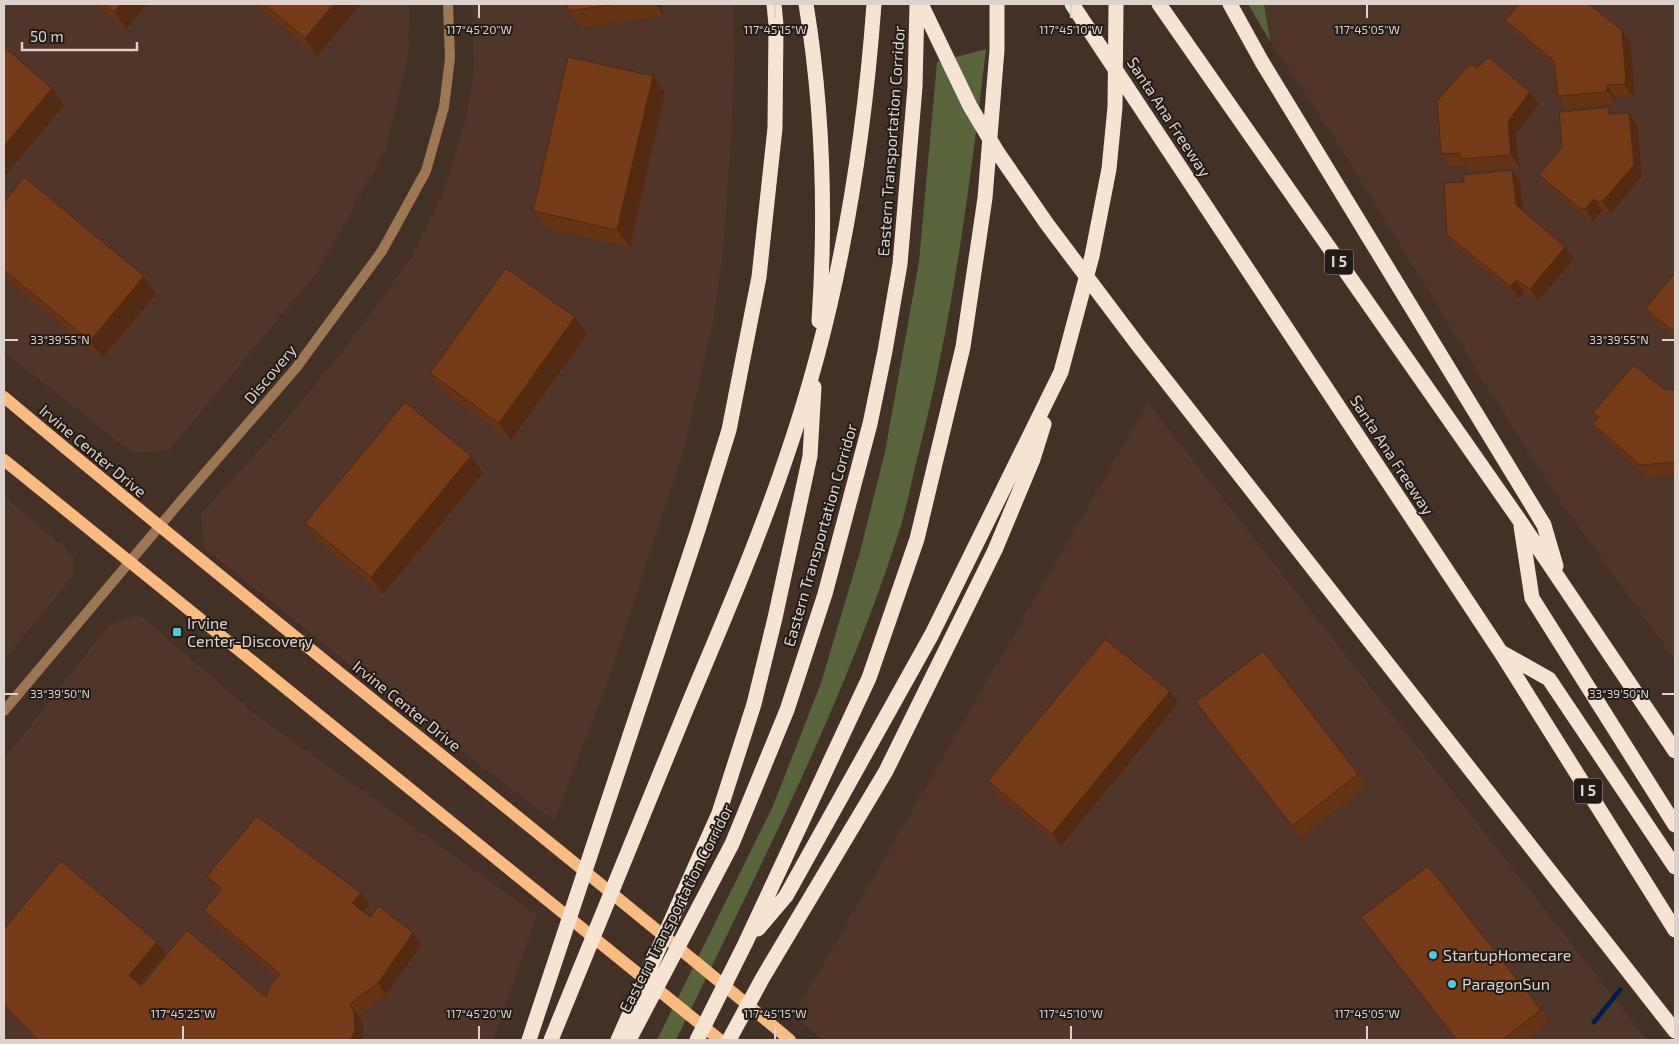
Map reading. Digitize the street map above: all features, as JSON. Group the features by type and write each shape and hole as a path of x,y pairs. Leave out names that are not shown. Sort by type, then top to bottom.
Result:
{"highway":[{"path":"528,1040 698,530 729,430 759,277 775,128 776,25 774,4"},
{"path":"618,1040 719,813 754,704 775,618 810,456 822,262 821,170 816,62 806,4"},
{"path":"551,1040 754,547 788,454 832,295 857,161 874,4"},
{"name":"Eastern Transportation Corridor","path":"629,1040 732,844 787,710 825,594 870,424 886,351 900,264 915,87 917,4"},
{"path":"921,4 950,67 998,153 1047,224 1138,345 1675,1031"},
{"path":"697,1040 745,944 870,678 917,539 963,347 985,198 997,4"},
{"name":"Santa Ana Freeway","path":"1072,4 1500,651 1675,930"},
{"path":"729,1040 762,979 886,771 995,550 1033,458 1061,372 1092,256 1109,169 1115,107 1116,4"},
{"name":"I 5","path":"1159,4 1520,521 1675,751"},
{"path":"1230,4 1282,94 1544,525 1561,582"},
{"path":"745,944 786,896 830,821 932,634 1061,372"},
{"path":"1520,521 1532,598 1675,825"},
{"path":"1500,651 1549,679 1675,867"}],"main road":[{"name":"Irvine Center Drive","path":"4,397 158,527 548,840 787,1038"},
{"path":"4,460 129,564 720,1040"}],"street":[{"name":"Discovery","path":"4,711 129,564 158,527 296,368 382,251 426,171 444,107 450,58 448,4"}],"shaded area":[{"path":"4,4 410,4 408,56 386,149 317,272 169,450 133,453 4,352"},
{"path":"472,4 733,4 734,60 731,141 723,253 713,322 684,449 609,678 554,821 378,687 204,548 201,514 289,417 352,339 411,258 443,194 466,119 474,71"},
{"path":"1264,4 1675,4 1675,660 1560,501 1487,387 1342,150 1270,41"},
{"path":"1148,403 1647,1040 823,1040 793,1016"},
{"path":"4,496 73,555 73,576 4,660"},
{"path":"140,615 256,715 537,915 493,1040 4,1040 4,759 110,624"}],"green space":[{"path":"1248,4 1264,4 1270,41"},
{"path":"986,49 959,255 950,306 929,408 898,535 851,664 796,791 676,1040 657,1040 773,806 821,683 860,552 885,452 919,262 937,62"}],"building":[{"path":"104,4 121,4 114,12"},
{"path":"264,4 334,4 305,38"},
{"path":"567,4 618,4 568,11"},
{"path":"1519,4 1589,4 1622,30 1626,81 1624,84 1607,85 1607,90 1604,92 1558,96 1554,61 1505,20"},
{"path":"4,47 52,88 4,146"},
{"path":"568,57 653,76 617,230 533,211"},
{"path":"1490,58 1530,92 1508,121 1511,155 1461,159 1460,153 1441,154 1437,101 1469,65 1477,68 1486,59"},
{"path":"1609,107 1609,114 1629,113 1634,165 1603,201 1598,202 1594,199 1585,209 1581,209 1539,175 1562,147 1559,112"},
{"path":"1512,170 1516,205 1565,247 1530,289 1516,280 1510,286 1447,235 1444,183 1464,182 1463,175"},
{"path":"24,177 144,276 90,341 4,270 4,202"},
{"path":"506,268 575,317 499,423 430,373"},
{"path":"1675,273 1675,333 1646,308"},
{"path":"1634,365 1665,390 1675,389 1675,462 1640,465 1593,424 1599,417 1593,412"},
{"path":"405,402 471,456 371,577 305,523"},
{"path":"1105,639 1170,691 1052,834 988,781"},
{"path":"1263,651 1358,774 1292,826 1196,702"},
{"path":"257,816 361,893 352,903 370,917 379,906 413,933 378,983 350,1004 354,1013 355,1031 350,1040 38,1040 4,1004 4,929 61,861 157,942 129,975 141,986 187,930 266,997 270,986 280,974 204,910 222,889 207,876"},
{"path":"1428,866 1541,1010 1502,1040 1457,1040 1361,917"}],"waterway":[{"path":"1594,1022 1620,990"}],"place":[{"name":"Irvine Center-Discovery","path":"177,632"},
{"name":"StartupHomecare","path":"1433,955"},
{"name":"ParagonSun","path":"1452,984"}]}
